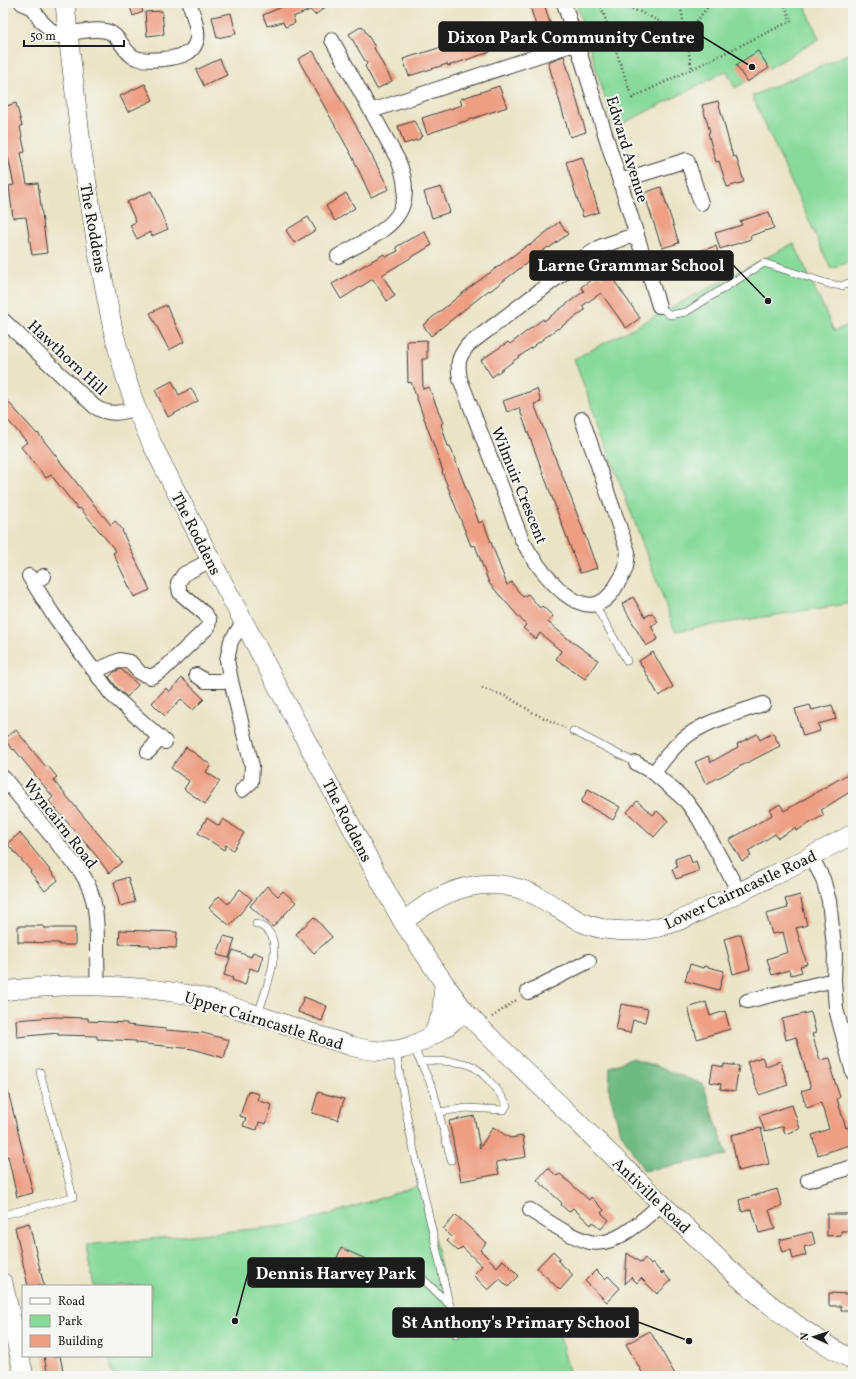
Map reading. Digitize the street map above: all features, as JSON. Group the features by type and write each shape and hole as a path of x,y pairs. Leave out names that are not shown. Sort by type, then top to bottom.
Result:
{"street":[{"path":"22,3 32,8 42,22 57,36 107,31 118,39 131,56 150,60 179,56 190,50 197,39 197,32 190,3"},
{"name":"The Roddens","path":"65,3 82,152 100,261 113,330 125,376 136,408 153,446 211,560 377,875 403,922 466,1013"},
{"name":"Edward Avenue","path":"564,3 659,306"},
{"path":"332,40 398,160 404,173 405,182 404,198 399,214 392,224 380,233 338,256"},
{"path":"371,111 577,43"},
{"path":"620,181 687,160 701,203"},
{"name":"Wilmuir Crescent","path":"595,605 583,605 570,598 547,577 530,554 522,540 463,386 457,364 460,355 468,345 586,256 602,246 637,234"},
{"name":"Hawthorn Hill","path":"3,320 95,407 108,413 117,414 136,408"},
{"path":"582,419 628,552 625,570 611,594 603,602 595,605"},
{"path":"95,671 120,660 130,662 140,673 151,677 163,670 208,627 209,620 206,614 180,593 178,584 184,574 211,560"},
{"path":"36,578 52,613 111,694 163,740 148,752"},
{"path":"242,790 251,782 252,766 227,660 231,641 244,621"},
{"path":"196,675 205,681 231,681"},
{"path":"654,773 678,744 698,729 763,704"},
{"path":"636,763 654,773 682,797 693,810 718,852 738,892"},
{"name":"Wyncairn Road","path":"3,777 8,792 81,872 90,887 95,905 97,921 97,987"},
{"name":"Lower Cairncastle Road","path":"403,922 425,905 448,893 465,886 485,884 505,885 522,890 583,922 596,927 622,930 641,930 677,922 812,856 853,834"},
{"path":"812,856 823,879 829,901 835,955 834,980 836,1009 853,1073"},
{"path":"528,992 589,961"},
{"path":"747,1001 834,980"},
{"path":"434,1035 442,1013 444,983"},
{"name":"Upper Cairncastle Road","path":"4,991 47,987 97,987 160,990 197,997 363,1050 376,1052 410,1053 459,1015 466,1013"},
{"name":"Antiville Road","path":"466,1013 661,1204 758,1296 785,1318 813,1337 853,1360"},
{"path":"808,1180 853,1167"},
{"path":"530,1210 568,1234 592,1242 607,1241 624,1234 661,1204"},
{"path":"3,1283 24,1376"}],"lane":[{"path":"659,306 670,315 686,312 764,263 829,284 842,286 853,281"},
{"path":"595,605 627,661"},
{"path":"573,732 636,763"},
{"path":"256,924 262,926 270,933 274,954 271,970 257,1016"},
{"path":"3,967 4,991"},
{"path":"410,1053 433,1089 452,1160"},
{"path":"410,1053 472,1066 483,1075 503,1097 507,1105 504,1110 467,1108 439,1112"},
{"path":"410,1053 409,1129 456,1334"},
{"path":"3,1215 73,1197 40,1072"},
{"path":"402,1268 421,1277 450,1305"}],"path":[{"path":"600,3 632,98 791,21 784,3"},
{"path":"613,3 640,12 686,34"},
{"path":"680,3 692,70"},
{"path":"686,34 711,3"},
{"path":"482,688 508,697 532,712 573,732"},
{"path":"479,1026 528,992"}],"green space":[{"path":"576,3 804,3 819,39 735,88 727,71 614,128"},
{"path":"853,52 853,260 831,269 752,96"},
{"path":"794,243 834,331 853,323 853,603 675,631 574,359"},
{"path":"633,1058 703,1084 727,1155 644,1171 619,1129 609,1090 610,1067"},
{"path":"422,1185 456,1333 558,1329 570,1376 113,1376 109,1357 152,1357 152,1285 94,1285 86,1245 295,1225"}],"building":[{"path":"129,3 140,3 143,12 133,16"},
{"path":"291,3 331,3 315,15 310,10 293,17 295,23 285,27 283,22 267,26 263,15"},
{"path":"529,3 544,3 554,38 541,42"},
{"path":"162,11 164,34 147,36 145,12"},
{"path":"231,13 236,34 217,38 212,17"},
{"path":"362,26 375,47 374,48 392,81 377,89 365,66 367,64 349,34"},
{"path":"483,30 490,52 448,66 447,64 409,76 403,59 442,47 441,44"},
{"path":"313,51 359,131 389,189 371,197 352,156 298,59"},
{"path":"758,51 769,68 747,82 736,65"},
{"path":"564,56 586,132 570,137 548,62"},
{"path":"220,59 227,75 204,86 196,70"},
{"path":"145,84 153,100 128,112 120,96"},
{"path":"499,86 507,107 427,134 422,118 462,105 460,99"},
{"path":"718,101 733,157 736,156 744,182 727,187 719,161 716,162 708,133 710,132 702,105"},
{"path":"16,103 22,126 20,127 25,152 21,153 27,184 38,183 47,253 32,255 26,217 13,218 9,186 14,185 8,157 6,158 3,141 3,107"},
{"path":"414,121 423,136 420,137 420,139 404,144 398,126"},
{"path":"582,157 599,212 583,217 566,162"},
{"path":"441,187 450,212 432,218 424,192"},
{"path":"661,187 679,243 662,248 644,193"},
{"path":"151,191 168,229 152,236 150,232 137,239 130,225 136,222 127,202"},
{"path":"346,193 355,208 335,221 326,206"},
{"path":"769,212 774,228 750,236 751,239 720,249 715,233 742,225 740,221"},
{"path":"308,217 316,230 294,243 286,230"},
{"path":"559,222 568,234 549,248 548,247 490,291 489,290 431,336 423,325 469,288 529,244 530,245"},
{"path":"424,231 432,245 382,275 395,296 387,301 373,279 341,299 332,284 384,254 386,257 398,251 396,247"},
{"path":"716,246 721,263 679,276 674,259"},
{"path":"600,257 640,318 626,328 601,293 582,306 585,310 492,377 481,360 508,342 510,344 543,319 544,321 584,291 581,287 599,274 604,280 597,259"},
{"path":"166,305 184,342 169,350 150,313"},
{"path":"427,340 427,359 422,359 423,389 429,387 443,423 441,424 448,446 450,446 479,523 483,521 507,585 511,582 523,597 528,594 540,608 542,606 553,616 548,622 567,638 598,660 585,679 556,659 561,651 540,633 536,639 523,628 526,625 489,583 475,545 471,546 442,472 443,471 411,382 408,383 407,341"},
{"path":"172,381 179,395 191,388 198,401 168,417 155,390"},
{"path":"537,389 541,402 534,404 597,568 580,573 519,408 507,412 503,401"},
{"path":"3,396 37,434 38,433 111,525 115,521 123,530 122,531 150,590 134,597 113,553 116,551 80,508 78,509 51,475 46,478 21,447 27,442 3,415"},
{"path":"633,597 645,617 652,613 658,622 651,626 658,639 646,646 622,604"},
{"path":"653,652 673,687 659,696 639,661"},
{"path":"121,669 138,685 127,697 117,688 109,677 114,672"},
{"path":"182,678 204,699 193,710 181,699 165,716 152,703 166,688 169,692"},
{"path":"810,705 812,710 832,705 836,719 818,724 820,731 803,736 795,709"},
{"path":"16,730 46,767 48,766 57,777 53,780 122,862 109,873 94,853 49,801 53,797 4,739"},
{"path":"773,733 780,746 706,784 695,762 708,756 711,762 738,747 737,744 757,734 760,740"},
{"path":"186,747 211,765 206,772 220,781 205,804 184,789 189,781 171,768"},
{"path":"853,771 853,790 821,810 824,815 796,831 795,828 778,838 775,834 748,851 751,856 742,861 729,840 772,815 770,810 780,804 784,811"},
{"path":"588,789 620,807 613,820 581,802"},
{"path":"637,801 653,815 657,811 668,821 654,837 627,812"},
{"path":"207,818 219,826 223,819 244,833 233,850 226,845 224,850 198,833"},
{"path":"20,833 58,880 45,891 30,872 31,871 9,846 9,842"},
{"path":"689,854 692,863 696,861 699,871 676,879 672,869 678,867 675,859"},
{"path":"128,877 135,902 120,906 114,882"},
{"path":"267,886 278,896 283,891 296,902 273,927 250,906"},
{"path":"240,889 252,899 230,926 209,908 219,896 228,904"},
{"path":"800,895 807,925 796,928 807,964 800,966 802,972 791,975 789,970 772,975 767,959 788,952 783,932 772,934 766,914 788,908 785,899"},
{"path":"314,917 332,937 314,953 296,934"},
{"path":"18,926 75,928 75,945 18,942"},
{"path":"120,930 177,932 176,948 119,944"},
{"path":"741,934 750,969 733,974 724,939"},
{"path":"224,936 235,939 229,958 217,955"},
{"path":"233,950 251,957 253,952 263,956 258,971 250,968 245,985 224,975"},
{"path":"690,964 703,968 704,966 724,971 719,990 685,981"},
{"path":"304,997 327,1006 322,1021 298,1012"},
{"path":"706,1002 710,1016 725,1011 730,1029 697,1039 688,1008"},
{"path":"621,1004 648,1009 645,1022 633,1020 630,1033 616,1030"},
{"path":"811,1012 816,1033 812,1034 820,1060 830,1058 833,1070 831,1070 840,1097 837,1099 846,1128 848,1127 853,1142 853,1144 818,1155 812,1135 829,1129 821,1103 807,1108 801,1091 811,1088 796,1037 786,1040 782,1019"},
{"path":"54,1017 88,1018 88,1021 127,1023 127,1025 203,1033 229,1040 224,1058 193,1049 136,1043 136,1041 97,1039 97,1036 58,1035 58,1033 17,1037 16,1020"},
{"path":"762,1057 766,1066 780,1061 788,1085 759,1095 747,1062"},
{"path":"724,1064 739,1066 735,1091 720,1089 721,1084 710,1082 713,1065 724,1067"},
{"path":"8,1091 33,1193 17,1197 8,1156 6,1157 3,1141 3,1092"},
{"path":"248,1091 259,1094 257,1100 272,1105 266,1124 259,1122 257,1130 243,1126 246,1118 240,1116"},
{"path":"318,1092 344,1099 338,1120 312,1113"},
{"path":"792,1105 800,1129 785,1134 783,1126 765,1132 759,1116"},
{"path":"474,1116 480,1148 493,1127 510,1138 523,1136 526,1157 496,1162 499,1174 461,1181 449,1121"},
{"path":"761,1128 769,1164 738,1171 731,1135"},
{"path":"548,1168 557,1176 560,1174 589,1200 591,1197 604,1210 601,1213 609,1220 601,1229 593,1222 591,1225 573,1208 569,1212 561,1205 562,1203 537,1180"},
{"path":"777,1189 782,1206 769,1210 775,1229 759,1233 752,1209 742,1212 739,1200"},
{"path":"827,1214 853,1214 853,1226 849,1226 849,1231 841,1231 841,1235 827,1236"},
{"path":"456,1215 486,1243 480,1250 497,1267 503,1260 519,1276 508,1287 500,1279 488,1290 473,1275 482,1266 462,1247 458,1251 447,1241 451,1237 443,1229"},
{"path":"29,1223 44,1285 28,1285 15,1227"},
{"path":"812,1232 815,1244 804,1247 806,1255 793,1259 791,1250 782,1252 779,1240"},
{"path":"341,1248 375,1263 368,1281 358,1277 355,1284 340,1278 342,1272 333,1268"},
{"path":"553,1251 560,1258 558,1261 573,1275 560,1290 537,1268"},
{"path":"627,1253 641,1263 645,1258 651,1265 653,1263 662,1274 663,1272 671,1281 657,1294 641,1278 637,1283 631,1277 625,1284"},
{"path":"596,1270 605,1279 608,1276 620,1288 607,1302 585,1281"},
{"path":"829,1293 849,1294 849,1296 853,1296 853,1311 841,1311 841,1306 829,1306"},
{"path":"650,1331 676,1376 644,1376 626,1344"},
{"path":"44,1357 60,1357 64,1376 48,1376"}],"place":[{"name":"Dixon Park Community Centre","path":"752,67"},
{"name":"Larne Grammar School","path":"768,301"},
{"name":"Dennis Harvey Park","path":"235,1321"},
{"name":"St Anthony's Primary School","path":"689,1341"}]}
